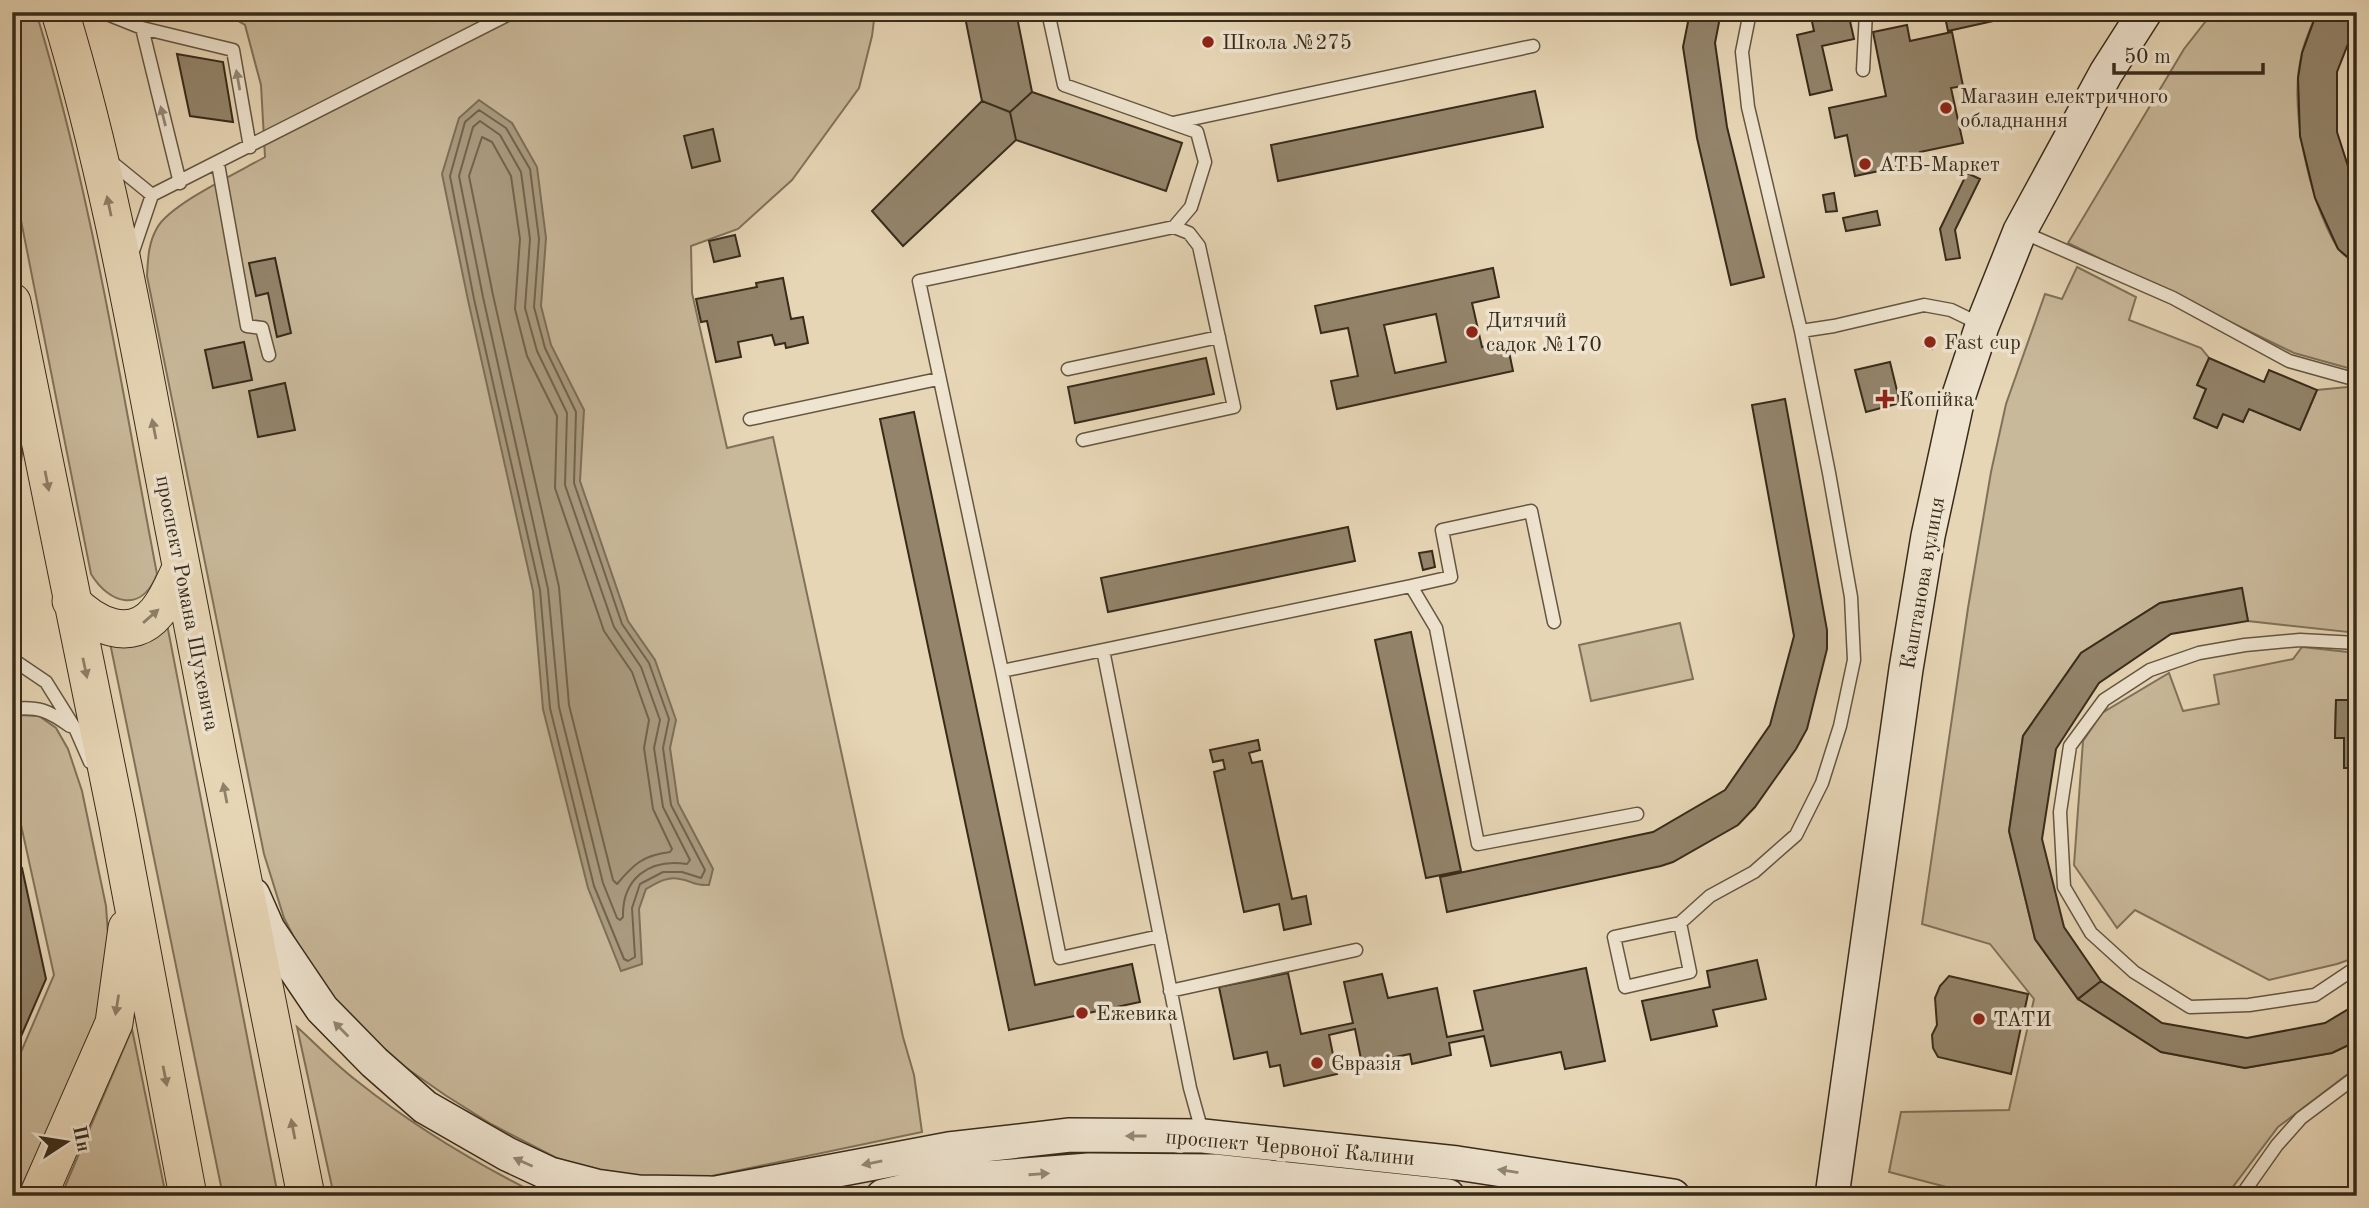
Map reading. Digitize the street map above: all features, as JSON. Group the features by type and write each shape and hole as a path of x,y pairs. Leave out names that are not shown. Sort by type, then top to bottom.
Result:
{"main road":[{"name":"проспект Романа Шухевича","path":"60,12 85,93 124,274 306,1196"},
{"name":"Каштанова вулиця","path":"1832,1196 1906,669 1928,536 1958,398 1982,326 2020,231 2106,72 2145,12"},
{"path":"13,306 117,819 188,1196"},
{"path":"71,601 85,616 98,624 128,628 141,624 155,614 181,568"},
{"name":"проспект Червоної Калини","path":"238,860 268,929 322,1009 374,1062 425,1107 506,1154 550,1174 596,1186 639,1192 705,1195 920,1154 988,1144 1070,1135 1203,1136 1457,1163 1673,1196"},
{"path":"38,1196 114,1023 124,959 130,889"},
{"name":"проспект Червоної Калини","path":"883,1196 1089,1170 1214,1171 1448,1196"}],"lane":[{"path":"102,12 142,28 233,50 250,147"},
{"path":"124,274 152,195 218,164 513,12"},
{"path":"1048,12 1064,85 1197,132 1205,162 1191,207 1174,227"},
{"path":"1680,923 1690,972 1625,987 1614,937 1680,923 1710,896 1754,872 1796,835 1822,783 1840,726 1854,660 1852,597 1801,331 1748,107 1742,52 1750,12"},
{"path":"1863,70 1866,12"},
{"path":"142,28 180,183"},
{"path":"1173,123 1534,46"},
{"path":"97,151 152,195"},
{"path":"218,164 247,326 262,328 269,355"},
{"path":"1083,440 1234,407 1199,246 1189,233 1174,227 919,281 1060,958 1160,936"},
{"path":"2020,231 2173,298 2289,361 2357,380"},
{"path":"1801,331 1924,305 1951,310 1982,326"},
{"path":"1068,369 1219,337"},
{"path":"12,484 15,477 24,366"},
{"path":"750,419 938,379"},
{"path":"1002,671 1451,577 1442,530 1531,511 1555,622"},
{"path":"1411,586 1436,628 1478,844 1637,814"},
{"path":"2357,643 2300,640 2245,645 2199,653 2150,670 2104,700 2070,746 2060,811 2064,887 2091,933 2134,972 2190,1007 2249,1005 2315,995 2357,967"},
{"path":"1102,650 1190,1088 1203,1136"},
{"path":"12,659 46,682 76,730 117,819"},
{"path":"12,709 50,712 76,730"},
{"path":"1170,991 1356,950"},
{"path":"2241,1196 2277,1145 2301,1118 2357,1076"}],"shaded area":[{"path":"12,12 36,12 56,81 89,221 157,574 151,586 135,599 125,600 107,593 91,574 12,175"},
{"path":"223,12 875,12 859,88 792,180 738,229 691,246 692,293 727,448 773,437 903,1037 914,1075 922,1132 707,1177 665,1181 574,1167 491,1124 392,1058 352,1025 311,970 284,918 264,854 147,276 152,240 164,219 190,199 265,157 261,85 245,25"},
{"path":"2213,12 2317,12 2303,48 2298,75 2300,125 2310,179 2327,227 2339,250 2357,265 2355,370 2294,353 2068,243 2184,49"},
{"path":"2077,267 2136,297 2129,320 2201,348 2209,358 2197,385 2206,389 2194,418 2217,428 2223,414 2243,422 2249,409 2300,430 2317,390 2357,386 2357,633 2248,621 2241,588 2160,603 2081,653 2023,736 2009,831 2035,939 2078,999 2161,1052 2245,1068 2332,1053 2357,1041 2357,1067 2278,1127 2226,1196 1981,1196 1889,1172 1901,1112 2009,1110 2034,999 1990,944 1922,924 1968,608 1991,472 2006,404 2045,294 2062,299"},
{"path":"166,619 278,1196 223,1196 108,633"},
{"path":"1680,623 1693,679 1591,701 1579,645"},
{"path":"2302,647 2357,653 2357,700 2336,700 2335,737 2344,738 2344,767 2357,768 2357,937 2353,942 2357,947 2357,957 2269,980 2135,910 2117,928 2074,865 2083,741 2102,713 2169,673 2183,711 2219,704 2214,675 2293,659"},
{"path":"12,716 39,716 56,728 68,749 82,791 106,906 110,963 102,1017 17,1196 12,1196 12,1073 54,975 12,784"},
{"path":"297,1027 378,1098 469,1157 541,1196 334,1196"},
{"path":"132,1029 166,1196 61,1196"}],"water":[{"path":"479,100 512,123 537,167 546,238 541,306 551,345 584,410 580,481 628,621 655,660 676,720 670,748 678,803 713,869 709,885 671,878 646,889 639,909 642,964 621,971 588,888 543,709 533,591 442,174 459,118"}],"building":[{"path":"964,12 1016,12 1032,92 1010,112 982,101"},
{"path":"1690,12 1721,12 1715,43 1727,127 1764,277 1731,285 1697,138 1683,47"},
{"path":"1810,12 1848,12 1854,39 1822,46 1832,90 1810,95 1797,35 1814,31"},
{"path":"1944,12 2034,12 1948,31"},
{"path":"2317,12 2357,12 2357,21 2337,72 2337,132 2357,194 2357,265 2338,249 2315,198 2300,136 2298,78 2302,53"},
{"path":"1907,25 1910,41 1952,32 1963,86 1951,88 1963,143 1920,152 1922,162 1855,176 1847,135 1835,138 1829,108 1886,96 1873,32"},
{"path":"177,54 223,62 233,122 190,116"},
{"path":"1535,91 1543,127 1278,181 1271,145"},
{"path":"1032,92 1182,143 1166,191 1016,140 1010,112"},
{"path":"982,101 1010,112 1016,140 903,246 872,211"},
{"path":"713,129 720,161 692,168 684,136"},
{"path":"1967,173 1980,179 1955,230 1960,258 1946,260 1940,229"},
{"path":"1834,193 1837,211 1826,212 1823,195"},
{"path":"1877,211 1880,225 1846,231 1843,218"},
{"path":"735,235 740,256 714,262 709,241"},
{"path":"275,258 291,333 277,337 268,293 256,296 249,263"},
{"path":"1493,268 1499,297 1472,303 1482,347 1507,342 1513,371 1337,409 1331,381 1358,376 1348,328 1321,333 1315,306","holes":["1436,314 1446,362 1395,373 1384,325"]},
{"path":"783,278 791,319 803,317 808,343 786,348 785,343 775,345 772,335 738,342 741,357 716,362 707,321 701,322 696,299 757,287 756,283"},
{"name":"Fast cup","path":"1928,336 1936,339 1932,349 1924,346"},
{"path":"244,342 252,380 213,388 205,350"},
{"path":"1206,358 1214,394 1075,423 1068,387"},
{"path":"2209,358 2264,382 2269,370 2317,390 2300,430 2249,409 2243,422 2223,414 2217,428 2194,418 2206,389 2197,385"},
{"path":"1890,362 1900,403 1866,412 1855,370"},
{"path":"285,383 295,430 258,437 249,391"},
{"path":"1785,399 1827,630 1827,649 1807,729 1796,749 1755,807 1738,825 1673,862 1447,912 1440,877 1653,832 1725,790 1770,725 1794,636 1752,405"},
{"path":"914,412 1035,985 1132,964 1140,1002 1009,1030 880,419"},
{"path":"1348,527 1355,561 1108,612 1101,578"},
{"path":"1432,551 1435,567 1423,570 1419,553"},
{"path":"2242,588 2248,621 2171,634 2099,683 2056,749 2042,839 2064,927 2101,981 2078,999 2035,939 2009,831 2023,736 2081,653 2160,603"},
{"path":"1411,632 1461,871 1426,878 1375,640"},
{"path":"2336,700 2357,700 2357,768 2344,768 2344,738 2335,738"},
{"path":"1258,740 1260,750 1249,753 1252,763 1262,761 1292,899 1306,896 1311,924 1284,930 1279,904 1244,912 1214,772 1225,769 1223,760 1213,762 1210,750"},
{"path":"22,868 46,979 12,1057 12,870"},
{"path":"1757,960 1766,999 1713,1010 1717,1026 1651,1040 1642,1001 1710,987 1707,971"},
{"path":"1586,968 1605,1061 1565,1069 1561,1052 1491,1066 1484,1036 1449,1043 1451,1055 1412,1064 1410,1054 1362,1064 1355,1029 1329,1035 1337,1074 1284,1086 1280,1065 1270,1067 1267,1052 1234,1059 1219,987 1288,973 1301,1034 1353,1023 1344,982 1382,974 1388,998 1437,988 1447,1037 1483,1030 1474,991"},
{"name":"ТАТИ","path":"1949,976 2028,994 2011,1074 1938,1057 1933,1048 1932,1035 1937,1025 1935,998 1940,986"},
{"path":"2101,981 2162,1023 2247,1038 2325,1023 2357,1004 2357,1041 2332,1053 2245,1068 2161,1052 2078,999"}],"place":[{"name":"Школа №275","path":"1208,42"},
{"name":"Магазин електричного обладнання","path":"1946,108"},
{"name":"АТБ-Маркет","path":"1865,164"},
{"name":"Дитячий садок №170","path":"1472,332"},
{"name":"Fast cup","path":"1930,342"},
{"name":"Копійка","path":"1885,399"},
{"name":"Ежевика","path":"1082,1013"},
{"name":"ТАТИ","path":"1979,1019"},
{"name":"Євразія","path":"1317,1063"}]}
